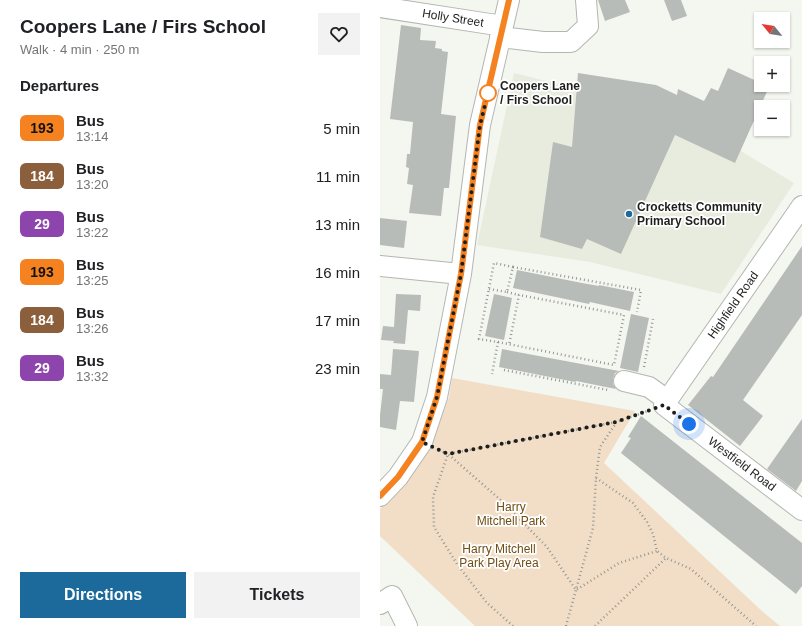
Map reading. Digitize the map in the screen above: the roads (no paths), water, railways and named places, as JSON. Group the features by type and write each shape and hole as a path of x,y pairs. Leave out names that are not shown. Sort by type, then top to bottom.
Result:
{"street":[{"path":"380,496 398,477 422,442 437,397 461,274 480,125 509,0"},
{"name":"Holly Street","path":"380,7 400,4 543,42 571,42 588,26 586,0"},
{"name":"Highfield Road","path":"665,403 802,206"},
{"path":"380,266 461,274"},
{"name":"Westfield Road","path":"625,385 649,387 665,403 802,510"},
{"path":"380,604 392,596 407,626"}],"place":[{"name":"Coopers Lane / Firs School","path":"488,93"},
{"name":"Crocketts Community Primary School","path":"629,214"}],"park label":[{"name":"Harry Mitchell Park","path":"511,514"},
{"name":"Harry Mitchell Park Play Area","path":"499,556"}]}
